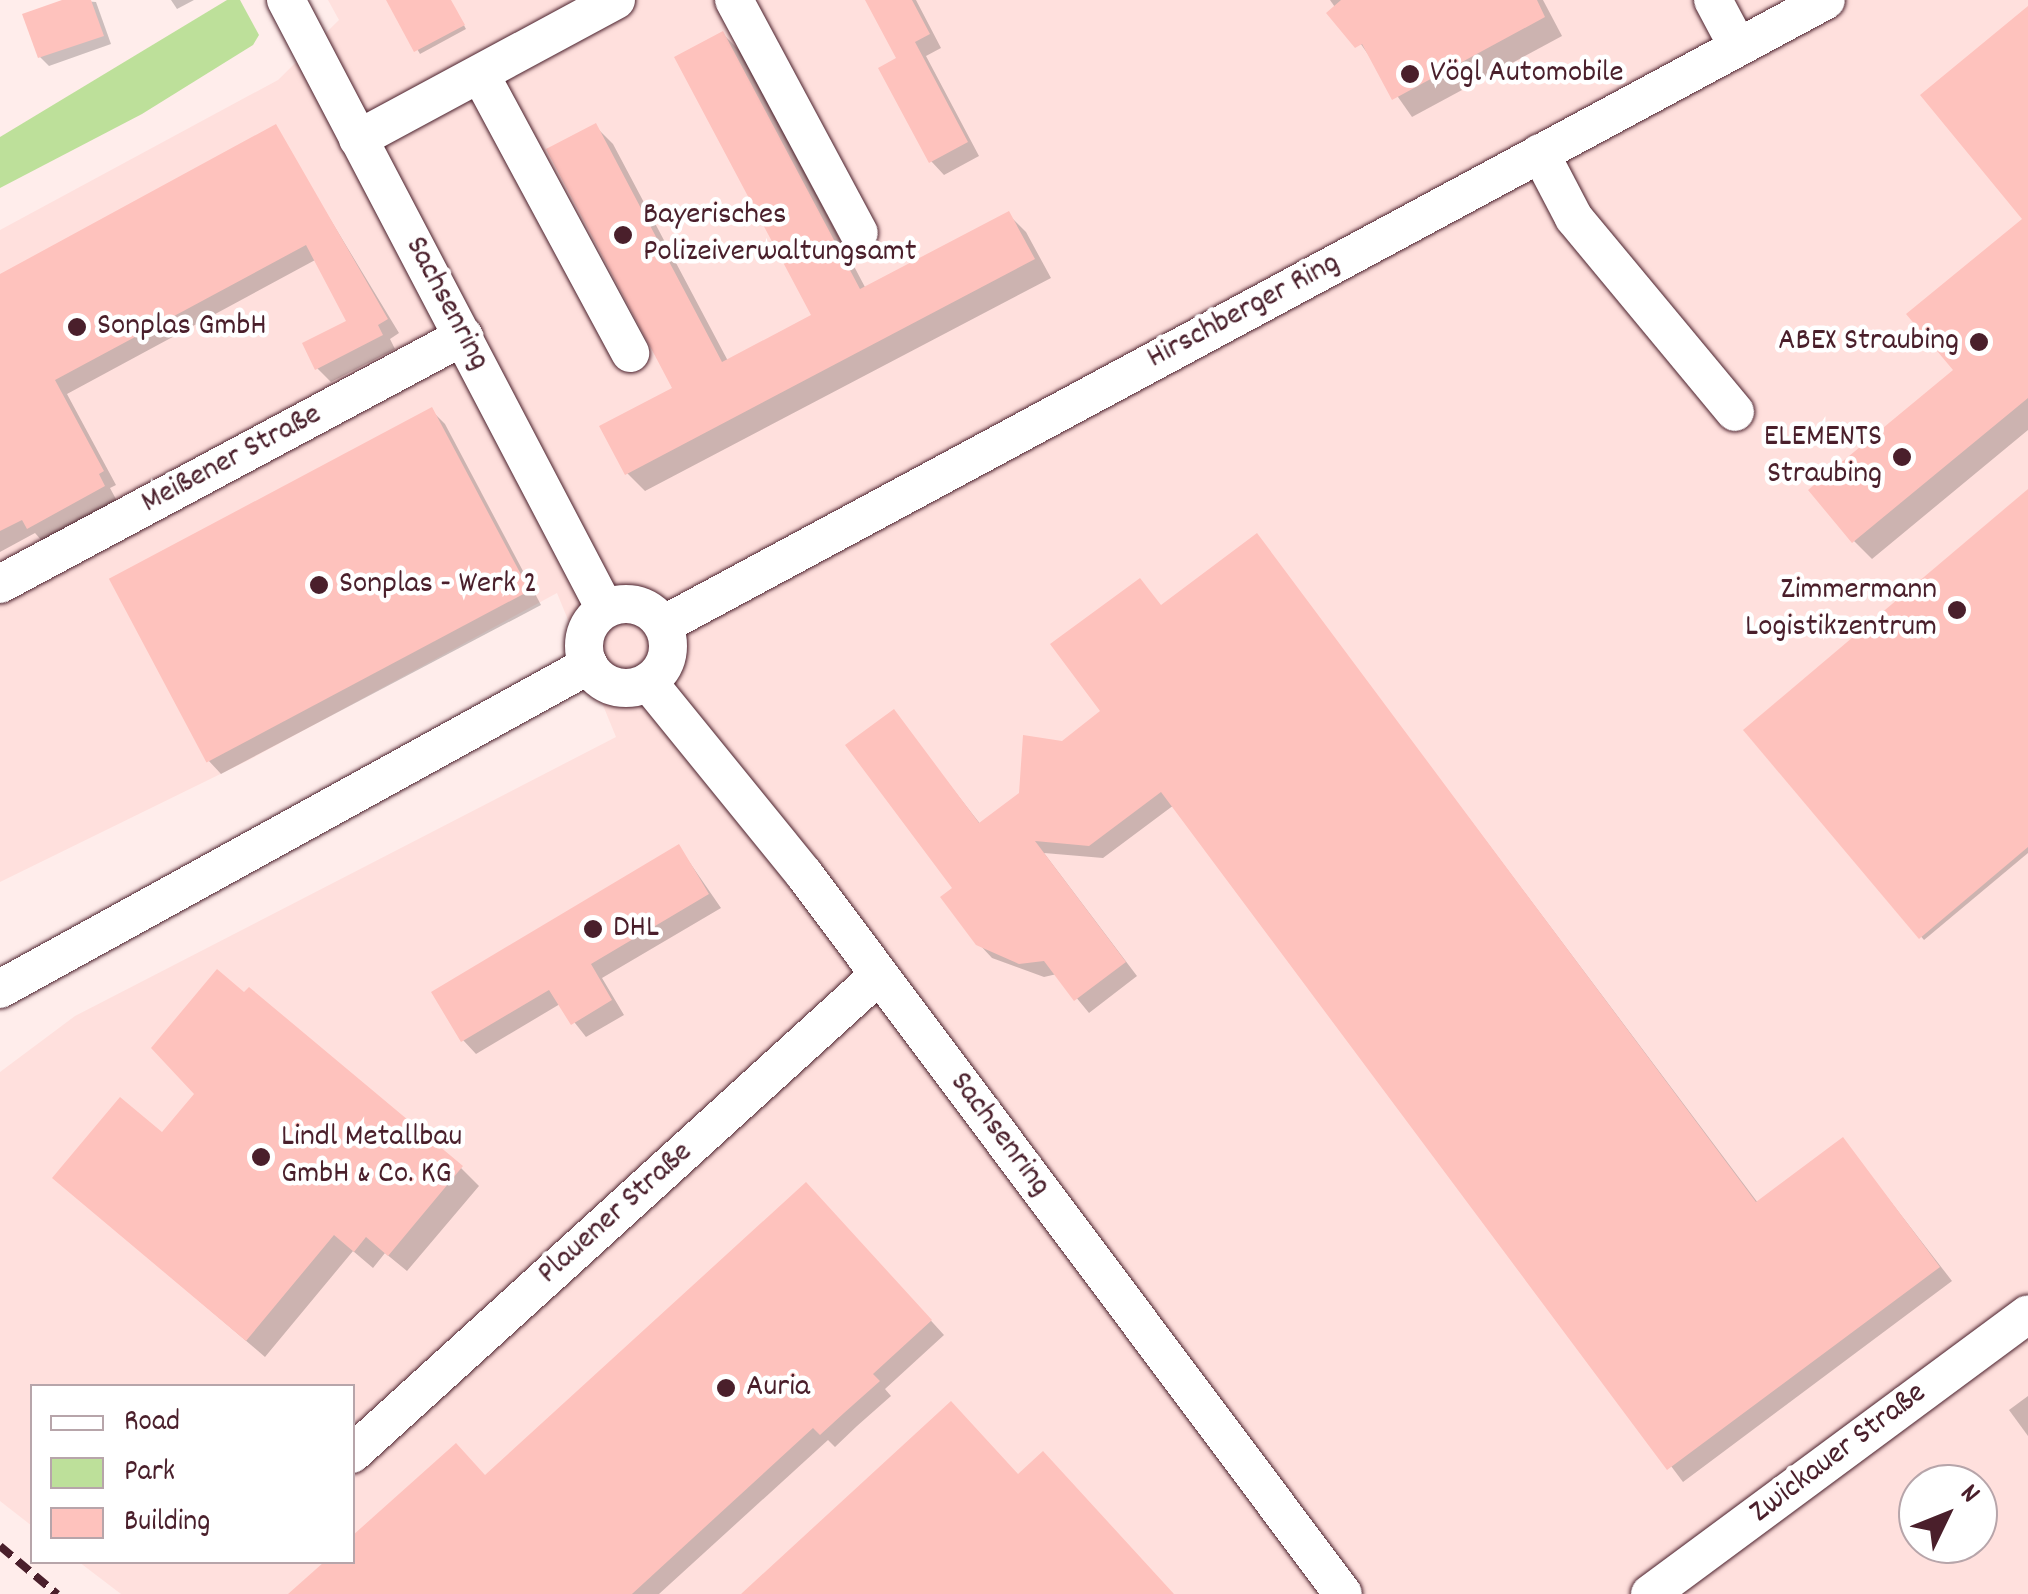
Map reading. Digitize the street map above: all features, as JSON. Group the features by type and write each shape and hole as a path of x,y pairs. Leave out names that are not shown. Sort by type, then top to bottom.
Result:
{"street":[{"name":"Sachsenring","path":"286,0 605,609"},
{"path":"358,138 616,0"},
{"path":"734,0 858,233"},
{"path":"1714,0 1738,47"},
{"name":"Hirschberger Ring","path":"663,625 1826,0"},
{"path":"480,74 630,353"},
{"path":"1540,154 1574,218 1735,412"},
{"name":"Meißener Straße","path":"0,584 464,336"},
{"path":"635,604 663,625 668,655 648,682 625,688 604,682 589,665 585,636 605,609 635,604"},
{"path":"0,989 589,665"},
{"name":"Sachsenring","path":"648,682 879,975 1343,1594"},
{"name":"Plauener Straße","path":"355,1451 879,975"},
{"name":"Zwickauer Straße","path":"1650,1594 2028,1314"}],"shaded area":[{"path":"328,0 2028,0 2028,1594 121,1594 82,1564 355,1564 355,1384 30,1384 30,1524 0,1501 0,1072 75,1016 616,737 557,593 249,760 0,882 0,230 278,80 339,20"}],"green space":[{"path":"227,0 240,0 259,35 253,45 142,114 0,188 0,137"}],"building":[{"path":"62,0 91,0 104,36 38,58 22,14"},
{"path":"386,0 451,0 465,25 414,52"},
{"path":"865,0 912,0 930,34 915,42 968,142 929,163 878,68 896,58"},
{"name":"Vögl Automobile","path":"1341,0 1537,0 1545,17 1392,100 1362,44 1355,48 1326,13"},
{"path":"2028,6 2028,398 1852,543 1808,490 1953,370 1906,314 2022,219 1920,95"},
{"name":"Bayerisches Polizeiverwaltungsamt","path":"723,31 860,289 1009,211 1035,259 625,475 599,426 672,388 546,149 596,123 722,362 811,315 674,57"},
{"name":"Sonplas GmbH","path":"276,124 388,319 378,325 383,335 315,370 302,343 346,321 306,245 55,380 104,471 99,474 105,486 27,529 22,520 0,531 0,274"},
{"name":"Sonplas - Werk 2","path":"432,407 530,591 206,762 109,579"},
{"name":"Zimmermann Logistikzentrum","path":"2028,489 2028,847 1919,939 1743,730"},
{"path":"1257,533 1756,1202 1843,1137 1940,1267 1667,1470 1161,792 1089,846 1035,841 1126,962 1074,1001 1044,961 1019,964 976,945 940,897 952,888 845,745 894,709 979,823 1019,793 1023,735 1062,741 1100,711 1050,644 1140,578 1161,605"},
{"name":"DHL","path":"679,844 709,894 591,964 612,1000 571,1025 549,990 461,1042 431,992"},
{"name":"Lindl Metallbau GmbH & Co. KG","path":"217,969 244,992 249,987 463,1166 388,1256 366,1237 354,1252 334,1235 246,1341 52,1178 120,1097 162,1132 194,1094 151,1048"},
{"name":"Auria","path":"806,1182 932,1320 873,1374 880,1381 820,1435 813,1428 632,1594 288,1594 322,1564 355,1564 355,1533 456,1443 485,1475"},
{"name":"Auria","path":"951,1401 1018,1474 1043,1451 1174,1594 741,1594"}],"railway":[{"path":"0,1546 57,1594"}],"place":[{"name":"Vögl Automobile","path":"1410,74"},
{"name":"Bayerisches Polizeiverwaltungsamt","path":"623,235"},
{"name":"Sonplas GmbH","path":"77,327"},
{"name":"ABEX Straubing","path":"1979,342"},
{"name":"ELEMENTS Straubing","path":"1902,457"},
{"name":"Sonplas - Werk 2","path":"319,585"},
{"name":"Zimmermann Logistikzentrum","path":"1957,610"},
{"name":"DHL","path":"593,929"},
{"name":"Lindl Metallbau GmbH & Co. KG","path":"261,1157"},
{"name":"Auria","path":"726,1388"}]}
